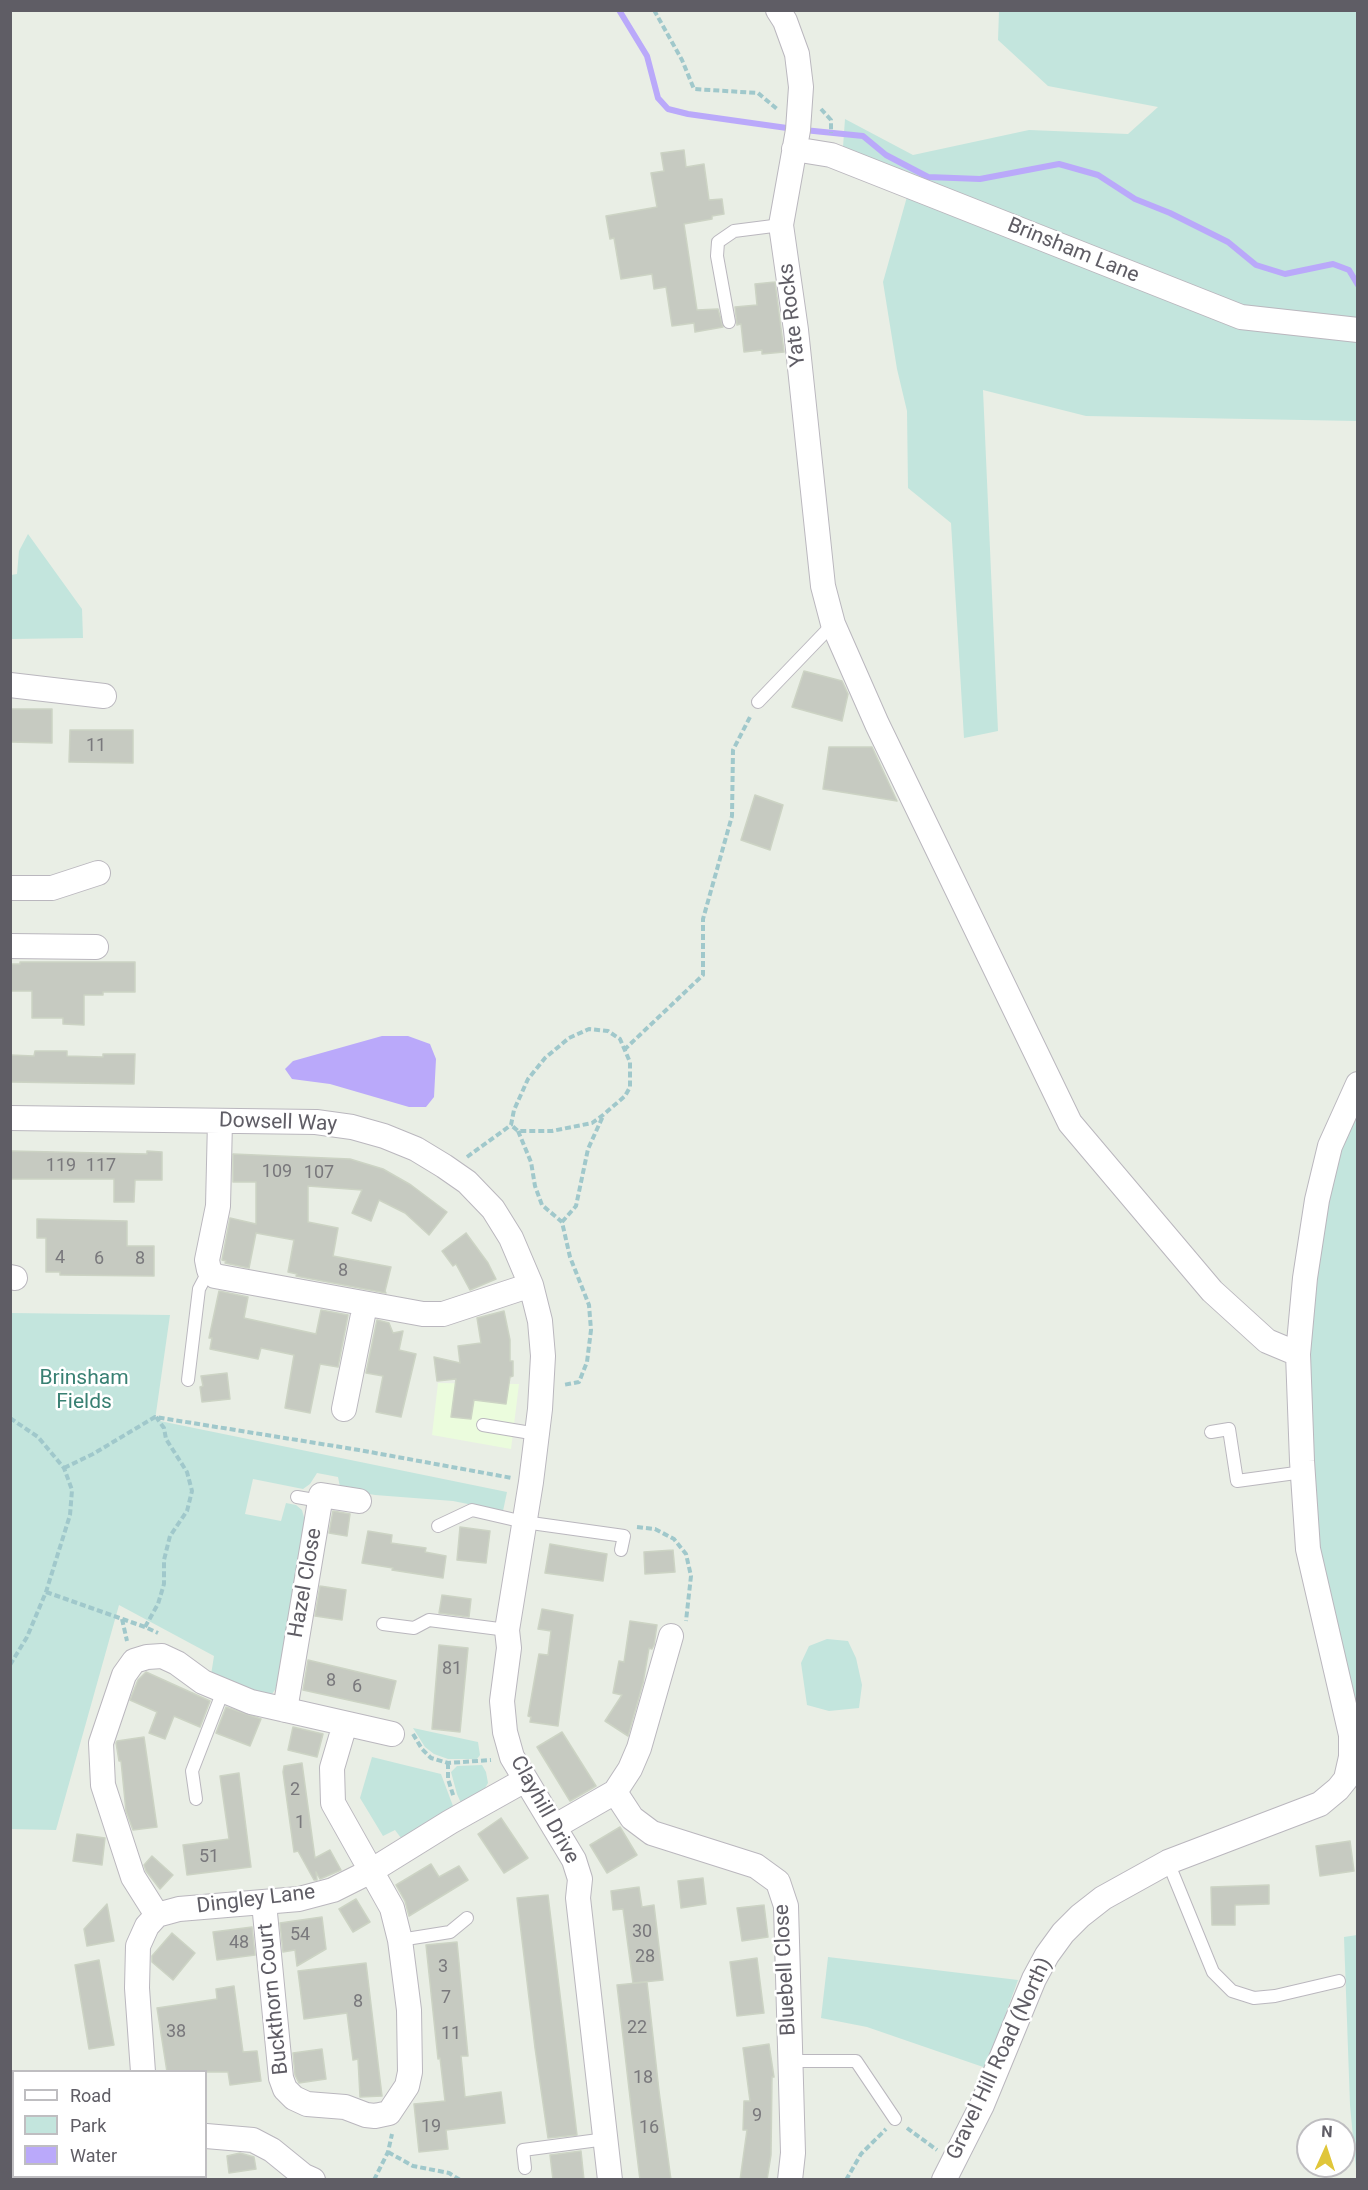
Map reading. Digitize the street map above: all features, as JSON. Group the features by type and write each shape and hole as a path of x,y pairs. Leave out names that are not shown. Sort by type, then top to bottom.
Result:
{"street":[{"name":"Yate Rocks","path":"778,10 785,21 797,54 801,87 795,149 782,225 796,330 823,586 833,624 877,724 1070,1123 1212,1292 1267,1341 1298,1354"},
{"name":"Brinsham Lane","path":"795,149 831,155 1241,317 1358,330"},
{"path":"10,685 104,696"},
{"path":"10,888 52,888 98,873"},
{"path":"10,946 96,947"},
{"name":"Gravel Hill Road (North)","path":"948,2171 982,2105 1034,1979 1047,1955 1064,1933 1103,1898 1168,1862 1320,1804 1346,1779 1351,1757 1351,1735 1308,1549 1298,1354 1305,1278 1317,1200 1330,1146 1358,1084"},
{"name":"Dowsell Way","path":"10,1118 316,1122 352,1126 416,1149 466,1182 493,1209 511,1238 531,1285 540,1321 542,1388 525,1517"},
{"path":"220,1121 218,1206 207,1260 209,1270 215,1276 365,1305 417,1313 443,1314 531,1285"},
{"path":"344,1409 365,1305"},
{"name":"Hazel Close","path":"285,1710 309,1499 321,1495 359,1501"},
{"name":"Clayhill Drive","path":"525,1517 507,1630 509,1648 502,1701 505,1732 512,1757 574,1860 580,1879 578,1898 610,2180"},
{"path":"554,1827 615,1792 630,1769 678,1633"},
{"path":"143,2070 137,1988 138,1946 147,1926 157,1915 133,1877 106,1795 103,1785 101,1743 124,1675 134,1661 162,1656 177,1663 203,1682 251,1702 392,1734"},
{"path":"345,1724 332,1768 333,1803 392,1908 400,1940 409,2010 410,2072 407,2086 389,2113"},
{"name":"Dingley Lane","path":"157,1915 179,1909 299,1899 333,1890 371,1871 525,1780"},
{"name":"Bluebell Close","path":"615,1792 632,1818 652,1833 756,1866 778,1882 786,1906 793,2153 790,2180"},
{"name":"Buckthorn Court","path":"264,1903 281,2078 285,2089 294,2098 307,2104 345,2107 375,2116 389,2113"},
{"path":"207,2136 253,2140 272,2150 312,2180"}],"lane":[{"path":"729,322 717,256 718,242 734,231 782,225"},
{"path":"758,702 833,624"},
{"path":"188,1380 199,1289 209,1270"},
{"path":"483,1425 537,1434"},
{"path":"1211,1432 1229,1429 1237,1481 1303,1472"},
{"path":"438,1526 472,1510 525,1517 624,1536 621,1550"},
{"path":"383,1624 414,1628 429,1620 507,1630"},
{"path":"196,1799 192,1771 224,1691"},
{"path":"1168,1862 1213,1972 1232,1991 1254,1998 1275,1996 1339,1981"},
{"path":"400,1940 450,1932 467,1918"},
{"path":"790,2061 856,2061 895,2119"},
{"path":"525,2168 523,2150 606,2139"}],"path":[{"path":"654,10 682,60 694,89 758,93 790,119 798,121"},
{"path":"624,1050 703,975 703,919 732,816 732,750 758,702"},
{"path":"444,1166 470,1155 511,1125 514,1110 528,1079 545,1058 569,1038 589,1029 608,1031 620,1039 630,1062 630,1087 625,1096 592,1123 552,1131 518,1131"},
{"path":"562,1222 576,1206 588,1149 603,1115"},
{"path":"511,1125 518,1131 531,1162 535,1186 542,1205 562,1222 576,1273 588,1305 591,1330 587,1362 579,1382 542,1388"},
{"path":"64,1468 93,1454 155,1417 359,1450 531,1482"},
{"path":"145,1627 158,1604 164,1584 164,1560 170,1536 187,1511 192,1491 187,1472 166,1438 164,1428 155,1417"},
{"path":"10,1418 38,1437 64,1468 72,1490 70,1515 46,1592 27,1637 10,1665"},
{"path":"632,1526 655,1529 674,1539 686,1554 691,1576 687,1618 678,1633"},
{"path":"46,1592 116,1617"},
{"path":"392,1734 406,1730 414,1735 422,1749 431,1758 448,1763 469,1763 512,1757"},
{"path":"448,1763 448,1779 453,1796 464,1815"},
{"path":"374,2180 393,2138 389,2113"},
{"path":"846,2180 861,2154 895,2119 948,2171"},
{"path":"388,2152 414,2166 449,2173 460,2180"}],"shaded area":[{"path":"438,1383 519,1384 511,1449 432,1435"}],"green space":[{"path":"999,11 1357,11 1357,421 1086,416 983,390 998,731 964,738 951,523 908,488 907,411 897,369 883,282 912,179 843,147 845,119 913,155 1029,130 1128,134 1158,107 1048,86 998,40"},
{"path":"28,534 82,609 83,638 11,639 11,575 17,574 19,551"},
{"path":"1357,1105 1357,1734 1320,1550 1312,1461 1310,1355 1325,1201"},
{"name":"Brinsham Fields","path":"11,1313 170,1315 155,1420 507,1492 503,1511 453,1501 375,1495 347,1490 340,1487 338,1477 317,1473 310,1484 303,1489 253,1479 245,1514 281,1521 286,1503 296,1505 302,1510 305,1521 277,1687 272,1694 264,1696 211,1675 214,1656 119,1605 56,1830 11,1829"},
{"path":"827,1639 848,1641 856,1658 862,1685 859,1708 829,1711 807,1705 801,1663 809,1646"},
{"path":"413,1728 478,1742 480,1755 477,1759 448,1759 434,1754 425,1747"},
{"path":"372,1757 441,1774 453,1806 401,1838 395,1830 383,1836 360,1798"},
{"path":"482,1765 488,1783 485,1788 461,1803 451,1772 457,1766"},
{"path":"1357,1935 1357,2180 1356,2118 1351,2118 1350,2105 1344,1937"},
{"path":"828,1957 1018,1980 986,2068 867,2027 821,2018"}],"water":[{"path":"382,1036 408,1036 430,1044 436,1059 434,1097 426,1107 409,1107 330,1084 292,1079 285,1069 293,1061"}],"building":[{"path":"684,150 686,167 704,164 709,200 722,199 724,214 712,216 712,219 684,224 697,310 718,309 723,327 695,332 694,323 672,326 666,287 654,289 652,274 621,279 614,238 610,239 606,216 657,207 651,173 664,171 661,153"},
{"path":"775,282 784,352 762,354 762,350 744,352 741,324 737,325 735,307 757,305 755,284"},
{"path":"804,671 842,681 848,694 842,721 792,707"},
{"path":"10,709 52,709 52,743 10,742"},
{"path":"70,730 133,730 133,763 69,762"},
{"path":"829,747 872,747 897,801 823,789"},
{"path":"755,795 783,805 770,850 741,840"},
{"path":"20,962 135,962 135,992 103,992 103,995 84,995 84,1025 63,1024 63,1018 32,1018 32,991 10,991 10,964 20,964"},
{"path":"35,1051 67,1051 67,1056 103,1057 103,1054 135,1054 134,1084 10,1082 10,1055 34,1056"},
{"path":"10,1151 147,1154 147,1151 162,1152 162,1180 135,1180 134,1202 114,1202 114,1179 10,1179"},
{"path":"233,1154 350,1159 383,1169 411,1185 447,1212 429,1235 405,1213 379,1200 371,1221 352,1213 362,1190 308,1186 308,1222 338,1228 333,1256 391,1267 386,1293 296,1276 297,1274 288,1272 294,1240 256,1233 249,1268 225,1263 226,1261 222,1260 230,1218 256,1224 256,1182 233,1182"},
{"path":"37,1219 127,1221 127,1246 154,1246 154,1276 60,1275 60,1272 46,1272 46,1238 37,1238"},
{"path":"466,1233 488,1263 496,1279 470,1290 456,1264 453,1266 442,1251"},
{"path":"219,1291 248,1297 244,1318 316,1334 321,1310 348,1315 338,1367 320,1364 310,1413 285,1408 294,1355 261,1348 258,1359 210,1349 212,1338 209,1338"},
{"path":"504,1311 510,1340 510,1361 513,1361 513,1376 510,1377 506,1404 474,1400 471,1419 451,1417 456,1379 437,1381 434,1357 460,1363 458,1346 481,1343 477,1318"},
{"path":"377,1320 389,1323 393,1333 403,1331 399,1350 416,1354 401,1417 376,1412 383,1376 366,1373"},
{"path":"227,1373 230,1399 202,1402 201,1376"},
{"path":"333,1511 350,1514 347,1536 329,1533"},
{"path":"460,1527 490,1531 486,1563 457,1560"},
{"path":"368,1531 392,1535 391,1543 426,1548 425,1552 446,1556 443,1578 362,1563"},
{"path":"550,1544 607,1554 603,1581 545,1573"},
{"path":"673,1550 675,1572 645,1574 644,1552"},
{"path":"320,1586 346,1590 342,1620 315,1616"},
{"path":"442,1595 471,1599 469,1617 439,1613"},
{"path":"542,1609 573,1615 558,1726 530,1722 531,1717 528,1716 539,1654 548,1655 551,1631 538,1629"},
{"path":"630,1621 657,1625 654,1645 652,1649 649,1648 643,1683 628,1736 605,1721 622,1695 613,1693 619,1661 624,1662"},
{"path":"439,1645 468,1648 460,1732 432,1729"},
{"path":"308,1660 396,1681 389,1709 303,1690"},
{"path":"146,1672 210,1701 200,1727 174,1716 165,1739 149,1733 157,1712 130,1700 138,1680"},
{"path":"226,1707 261,1719 250,1746 216,1733"},
{"path":"293,1727 323,1734 317,1757 288,1750"},
{"path":"562,1732 596,1786 570,1801 537,1747"},
{"path":"144,1737 157,1827 133,1830 126,1811 121,1761 119,1761 116,1743"},
{"path":"302,1763 315,1858 330,1850 341,1870 320,1879 316,1872 317,1880 314,1880 298,1851 294,1852 283,1772 284,1766"},
{"path":"239,1773 251,1867 187,1875 183,1845 229,1839 220,1776"},
{"path":"501,1818 528,1858 504,1873 478,1834"},
{"path":"620,1827 637,1855 607,1873 590,1845"},
{"path":"77,1834 105,1838 102,1865 73,1861"},
{"path":"1350,1841 1354,1871 1320,1876 1316,1846"},
{"path":"152,1856 173,1875 160,1889 144,1865"},
{"path":"431,1864 439,1877 459,1866 468,1880 409,1916 405,1901 396,1885"},
{"path":"703,1878 706,1904 681,1908 678,1881"},
{"path":"1269,1885 1269,1904 1235,1905 1235,1925 1212,1925 1211,1887"},
{"path":"639,1887 642,1907 654,1905 663,1980 633,1983 623,1909 613,1910 611,1891"},
{"path":"548,1895 577,2135 548,2138 517,1898"},
{"path":"356,1899 370,1922 353,1932 339,1909"},
{"path":"107,1904 114,1941 87,1946 84,1929"},
{"path":"764,1905 768,1937 742,1941 737,1908"},
{"path":"322,1917 326,1949 297,1966 295,1950 283,1952 280,1923"},
{"path":"252,1927 255,1955 217,1960 213,1932"},
{"path":"172,1933 195,1953 173,1980 152,1962 152,1956"},
{"path":"457,1942 468,2056 461,2056 465,2097 501,2092 505,2123 446,2130 448,2149 419,2152 414,2104 445,2101 440,2058 438,2059 426,1945"},
{"path":"757,1958 764,2013 737,2016 730,1962"},
{"path":"99,1960 114,2045 89,2049 75,1965"},
{"path":"366,1963 382,2096 360,2097 358,2059 353,2060 347,2013 304,2019 298,1971"},
{"path":"647,1982 671,2180 640,2180 632,2115 617,1985"},
{"path":"234,1986 243,2052 257,2051 261,2081 230,2085 228,2072 167,2070 157,2008 217,1999 216,1989"},
{"path":"769,2044 774,2077 772,2077 771,2155 767,2180 740,2180 747,2130 743,2130 744,2101 750,2101 743,2048"},
{"path":"322,2049 326,2079 299,2083 295,2075 293,2053"},
{"path":"581,2151 584,2180 553,2180 550,2155"},
{"path":"240,2153 254,2157 256,2169 229,2173 227,2156"}],"waterway":[{"path":"619,10 647,56 658,98 668,109 688,114 794,129"},
{"path":"804,130 863,136 886,155 928,177 980,179 1059,164 1098,175 1135,199 1170,213 1228,242 1256,265 1285,274 1333,264 1349,270 1358,285"}]}
